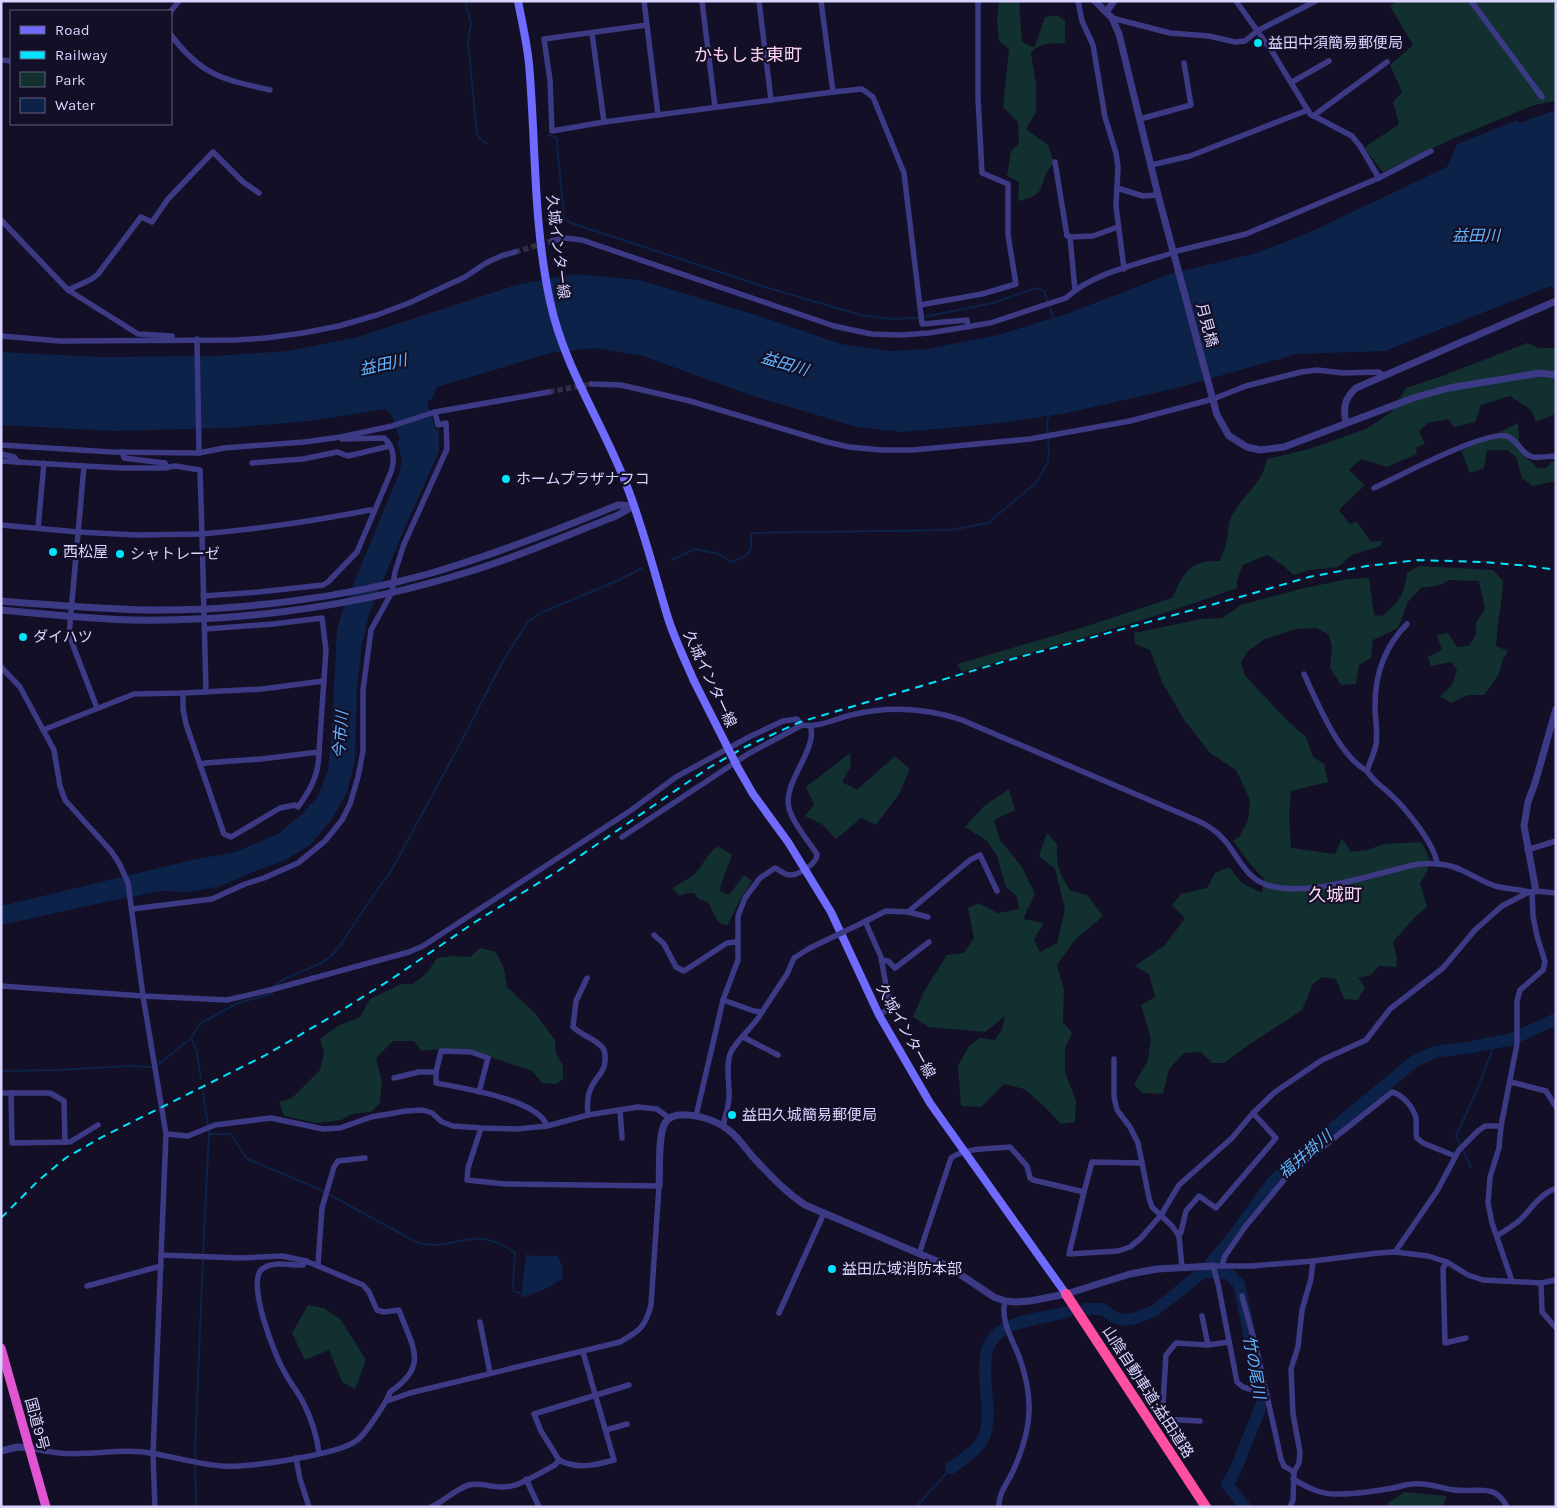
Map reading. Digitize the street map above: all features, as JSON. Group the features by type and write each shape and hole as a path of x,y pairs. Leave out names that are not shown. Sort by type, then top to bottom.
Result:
{"highway":[{"name":"山陰自動車道;益田道路","path":"1066,1294 1206,1507"},
{"name":"国道9号","path":"1,1348 46,1507"}],"main road":[{"name":"久城インター線","path":"518,1 529,62 539,226 543,265 550,303 572,368 621,471 634,506 669,620 694,681 753,794 788,842 830,912 879,1014 930,1103 1066,1294"}],"street":[{"path":"644,1 658,115"},
{"path":"702,1 715,107"},
{"path":"758,1 771,100"},
{"path":"820,1 833,92"},
{"path":"920,305 982,294 1016,284 1008,235 1008,184 982,173 978,98 978,1"},
{"path":"1078,1 1082,21 1092,45 1105,117 1116,153 1118,167 1116,206 1124,269"},
{"name":"月見橋","path":"1095,1 1112,18 1125,55 1158,195 1217,415 1229,436 1247,447 1260,450 1284,447 1412,398 1449,388 1540,374 1556,375"},
{"path":"1107,11 1114,1"},
{"path":"1236,1 1292,82 1308,110 1313,116 1352,136 1379,178"},
{"path":"1112,18 1170,33 1209,36 1235,42 1245,41 1258,31 1316,1"},
{"path":"1471,1 1542,97"},
{"path":"647,25 544,39 550,80 552,131 604,122 862,89 873,97 904,173 922,324 967,320 968,327"},
{"path":"592,33 604,122"},
{"path":"172,36 198,65 213,74 228,80 270,90"},
{"path":"1292,82 1330,61"},
{"path":"1313,116 1387,62"},
{"path":"1140,119 1191,105 1184,63"},
{"path":"1151,166 1190,156 1308,110"},
{"path":"1177,251 1246,234 1379,178 1432,151"},
{"path":"68,290 98,274 141,217 152,222 168,199 213,152 243,182 259,193"},
{"path":"1055,162 1067,236 1070,237 1075,290"},
{"path":"1117,188 1143,196 1158,195"},
{"path":"1,220 68,290 138,334 172,336 178,339"},
{"path":"1070,237 1092,236 1118,227"},
{"path":"552,241 564,238 582,240 834,326 871,334 900,335 990,323 1066,298 1088,282 1169,254"},
{"path":"1,336 60,341 178,339 197,342 266,338 339,326 377,315 409,303 464,277 500,256 515,252"},
{"path":"1346,423 1344,409 1348,396 1356,388 1556,301"},
{"path":"197,342 199,453"},
{"path":"591,384 610,383 690,401 827,442 881,450 914,450 1030,439 1130,421 1246,386 1301,372 1317,370 1343,373 1379,372 1384,375"},
{"path":"1,445 45,449 199,453 224,448 304,442 341,437 392,426 435,412 550,392"},
{"path":"132,909 212,899 298,862 325,841 342,820 350,804 363,751 363,690 371,630 390,592 391,582 404,544 446,449 446,423 438,425 435,412"},
{"path":"1374,488 1472,442 1496,437 1506,436 1514,441 1526,454 1533,457 1556,456"},
{"path":"203,596 322,585 328,582 357,552 394,465 394,458 388,442 384,438 343,440 341,437"},
{"path":"252,463 303,459 337,452 348,456 390,446"},
{"path":"122,452 124,458 166,463 167,468"},
{"path":"1,454 14,457 18,462"},
{"path":"1,461 122,468 167,468 175,466 200,470 206,692"},
{"path":"38,528 44,462"},
{"path":"84,466 69,635 97,708"},
{"path":"1,601 71,607 150,610 204,608 299,600 339,594 435,572 515,546 613,507 634,506"},
{"path":"1,610 132,620 204,618 268,613 338,603 468,572 504,560 616,516 634,506"},
{"path":"1,525 137,535 202,534 258,529 370,510 374,511"},
{"path":"183,694 186,724 224,834 231,837 280,808 295,805 298,807 311,789 317,775 326,650 322,618 204,629"},
{"path":"1367,771 1376,744 1375,699 1379,670 1385,654 1396,635 1407,624"},
{"path":"1,667 20,686 54,750 60,786 65,800 111,851 124,871 128,884 143,996 166,1134 153,1454 155,1507"},
{"path":"1304,674 1321,712 1336,738 1359,767 1367,771 1372,780 1389,793 1420,828 1436,855 1437,864"},
{"path":"43,730 134,694 183,694 262,689 324,681"},
{"path":"1,986 227,1000 248,996 423,946 630,811 676,777 727,748 783,721 797,719 802,725 811,727 852,715 878,710 938,712 962,720 1196,820 1211,827 1226,841 1246,870 1255,879 1267,884 1284,888 1317,887 1418,864 1437,864 1459,869 1479,880 1496,886 1532,892 1556,893"},
{"path":"1512,1281 1492,1223 1488,1203 1490,1177 1499,1148 1501,1126 1517,1044 1517,1001 1520,990 1543,970 1545,962 1533,916 1528,850 1524,826 1528,802 1555,711"},
{"path":"622,836 748,754 802,725"},
{"path":"696,1116 723,1000 738,960 738,916 745,898 760,878 775,868 789,875 805,869 817,860 817,854 788,806 790,790 812,739 811,727"},
{"path":"200,764 319,752"},
{"path":"1528,850 1556,841"},
{"path":"908,912 964,865 980,855 997,891"},
{"path":"1142,1163 1092,1162 1069,1254 1118,1251 1130,1247 1141,1238 1161,1215 1179,1185 1232,1138 1253,1112 1275,1092 1322,1060 1366,1040 1390,1010 1442,968 1491,914 1502,906 1532,892"},
{"path":"723,1126 729,1100 730,1053 755,1024 787,974 794,958 810,948 886,911 908,912 928,916"},
{"path":"862,923 881,960 890,1008 879,1014"},
{"path":"654,935 664,944 676,967 684,971 727,943 738,942"},
{"path":"881,960 888,961 895,968 929,942"},
{"path":"587,978 576,1001 574,1027 578,1032 598,1042 604,1049 606,1064 590,1090 587,1106 588,1115"},
{"path":"723,1000 754,1012 762,1012"},
{"path":"743,1037 778,1055"},
{"path":"480,1092 488,1058 471,1052 441,1051 436,1072 436,1083 504,1097 528,1108 545,1121 547,1126"},
{"path":"1114,1059 1114,1097 1117,1110 1130,1127 1138,1143 1152,1207 1172,1226 1179,1236"},
{"path":"394,1078 419,1072 436,1072"},
{"path":"1511,1082 1546,1091 1556,1107"},
{"path":"1222,1265 1225,1256 1245,1226 1290,1174 1392,1092 1405,1099 1414,1111 1417,1138 1423,1143 1456,1156"},
{"path":"1,1093 50,1093 64,1101 65,1142"},
{"path":"12,1093 12,1143 70,1142 98,1125"},
{"path":"166,1134 188,1136 215,1125 271,1118 323,1129 340,1128 371,1117 423,1110 432,1113 442,1122 453,1126 481,1128 547,1126 588,1115 638,1107 656,1109 669,1118"},
{"path":"620,1110 622,1138"},
{"path":"1182,1267 1179,1236 1186,1211 1199,1196 1216,1208 1276,1138 1253,1112"},
{"path":"387,1401 410,1393 620,1342 636,1333 647,1321 651,1306 664,1124 669,1118 681,1115 696,1116 723,1126 736,1137 777,1183 791,1196 805,1205 946,1265 982,1289 1005,1301 1030,1301 1066,1294 1130,1274 1157,1269 1313,1262 1378,1252 1428,1256 1447,1262 1483,1280 1541,1283 1556,1280"},
{"path":"1395,1252 1437,1191 1456,1156 1484,1126 1501,1126"},
{"path":"481,1128 466,1180 505,1184 659,1186"},
{"path":"919,1254 951,1158 958,1154 1010,1147 1026,1166 1030,1178 1033,1180 1084,1192"},
{"path":"318,1265 322,1208 334,1167 338,1161 364,1158"},
{"path":"1496,1236 1522,1218 1542,1196 1556,1188"},
{"path":"778,1313 824,1213"},
{"path":"1,1451 17,1447 60,1454 119,1451 153,1454 222,1466 243,1466 319,1454 342,1448 357,1441 387,1401 390,1392 404,1382 413,1369 415,1353 399,1310 384,1312 377,1310 369,1292 363,1285 338,1276 318,1265 282,1256 240,1258 161,1255"},
{"path":"306,1261 303,1265 273,1264 262,1269 257,1278 257,1285 263,1320 284,1373 303,1402 317,1439 319,1454"},
{"path":"1290,1507 1293,1500 1293,1476 1299,1463 1300,1452 1293,1414 1291,1369 1298,1346 1302,1310 1311,1279 1313,1262"},
{"path":"1447,1262 1443,1268 1444,1343 1466,1338"},
{"path":"87,1286 161,1266"},
{"path":"1213,1266 1237,1382 1243,1387 1266,1394"},
{"path":"1541,1283 1542,1312 1556,1328"},
{"path":"1242,1296 1281,1459 1284,1466 1293,1476 1321,1493 1333,1494 1388,1489 1411,1484 1430,1484 1454,1490 1483,1490 1495,1492 1503,1497 1508,1507"},
{"path":"999,1507 1001,1494 1020,1456 1030,1406 1024,1375 1005,1324 1003,1309 1005,1301"},
{"path":"1202,1316 1208,1345"},
{"path":"480,1322 490,1373"},
{"path":"1200,1421 1162,1420 1166,1356 1176,1343 1208,1345 1229,1342"},
{"path":"583,1352 595,1395 606,1430 614,1460 591,1466 577,1466 560,1460 541,1431 534,1414 595,1395 629,1385"},
{"path":"606,1430 627,1424"},
{"path":"296,1458 300,1479 309,1507"},
{"path":"431,1507 441,1503 470,1484 513,1486 555,1465 560,1460"},
{"path":"526,1479 539,1507"}],"green space":[{"path":"999,1 1019,1 1022,42 1033,47 1045,17 1057,15 1065,21 1065,43 1042,45 1031,53 1036,84 1036,112 1026,129 1048,145 1054,163 1048,170 1039,191 1029,198 1018,201 1019,182 1007,176 1011,151 1019,143 1018,122 1003,107 1009,49 999,41 997,21"},
{"path":"1397,1 1556,1 1556,101 1534,105 1450,140 1383,172 1364,148 1399,124 1393,102 1402,92 1390,65 1413,45 1390,6"},
{"path":"1527,343 1539,348 1556,348 1556,414 1536,422 1531,410 1510,396 1481,405 1475,422 1454,427 1448,419 1428,423 1419,431 1425,444 1416,448 1417,454 1387,467 1361,459 1349,470 1365,485 1339,510 1350,524 1357,522 1371,542 1382,541 1381,546 1352,555 1338,567 1310,570 1294,575 1267,555 1243,565 1237,580 1237,588 1203,600 1100,633 962,672 957,664 1084,627 1172,598 1188,570 1200,563 1220,561 1226,545 1229,523 1232,516 1258,481 1265,468 1267,459 1309,449 1366,429 1391,412 1406,388"},
{"path":"1518,423 1520,452 1538,468 1546,468 1551,462 1556,461 1556,481 1533,486 1522,478 1516,457 1507,450 1487,450 1484,468 1470,473 1461,451"},
{"path":"1419,566 1493,570 1503,581 1496,646 1508,651 1503,659 1499,674 1484,695 1468,695 1451,703 1440,696 1452,685 1457,670 1451,662 1431,666 1428,657 1442,650 1437,635 1448,633 1457,647 1469,646 1476,634 1476,623 1485,609 1479,581 1449,580 1440,585 1421,588 1408,602 1398,628 1373,640 1371,658 1359,665 1356,684 1341,685 1330,668 1332,647 1329,635 1317,628 1296,629 1265,639 1248,651 1241,662 1245,676 1306,737 1313,757 1324,764 1328,782 1291,791 1289,815 1291,848 1335,854 1342,838 1351,852 1367,850 1384,844 1421,842 1425,848 1429,862 1427,872 1420,883 1427,907 1416,916 1393,942 1397,958 1396,967 1379,966 1371,975 1358,978 1365,987 1358,1000 1344,999 1336,979 1322,977 1313,984 1302,1010 1224,1063 1212,1063 1201,1052 1184,1053 1169,1069 1163,1094 1142,1093 1134,1084 1148,1060 1151,1039 1141,1005 1155,997 1149,974 1135,966 1165,945 1185,918 1172,905 1181,894 1207,888 1215,873 1229,867 1242,883 1262,893 1264,879 1233,841 1240,836 1248,820 1250,800 1236,770 1210,753 1185,721 1163,684 1150,650 1135,644 1134,633 1201,619 1222,618 1241,605 1300,589 1348,579 1369,578 1374,615 1382,616 1393,606 1403,592 1407,573"},
{"path":"850,753 851,766 842,782 857,790 895,756 910,769 899,794 876,825 861,818 836,839 823,825 805,816 814,804 806,787"},
{"path":"1009,789 1015,810 994,820 1000,840 1022,867 1035,894 1023,919 1044,923 1034,939 1040,952 1057,943 1065,909 1055,869 1039,856 1047,833 1057,844 1059,869 1071,891 1087,895 1103,916 1074,941 1057,965 1064,990 1063,1022 1072,1033 1065,1048 1065,1072 1076,1101 1075,1122 1061,1124 1024,1089 1004,1084 981,1107 961,1106 958,1066 969,1046 980,1038 995,1040 1002,1029 1005,1016 985,1032 929,1027 913,1017 923,993 947,955 964,953 974,938 968,908 978,903 998,913 1019,909 1017,897 1006,887 997,856 987,841 965,827 984,806"},
{"path":"719,847 732,855 719,890 729,895 744,875 752,881 727,926 718,922 708,902 699,899 694,893 680,896 672,889 695,873 712,851"},
{"path":"480,948 496,952 504,969 507,987 535,1013 555,1040 556,1053 563,1066 563,1079 556,1084 542,1083 532,1071 472,1051 439,1049 421,1051 414,1041 393,1041 376,1058 382,1081 380,1103 371,1112 353,1114 341,1120 317,1123 284,1116 279,1102 292,1098 320,1070 324,1053 320,1039 338,1026 360,1017 370,999 401,984 413,984 427,973 437,958 452,956 470,957"},
{"path":"308,1305 324,1308 341,1320 366,1360 355,1389 342,1382 329,1350 305,1360 292,1333"},
{"path":"1405,1492 1447,1496 1442,1507 1386,1507 1389,1502"}],"water":[{"name":"益田川","path":"1556,110 1556,287 1553,288 1551,286 1385,351 1297,354 1181,387 1067,413 1002,423 902,432 857,427 753,396 643,356 594,348 551,353 437,387 432,399 427,402 436,430 439,430 439,451 369,614 362,644 357,686 355,760 347,792 332,819 310,845 284,861 221,886 190,892 161,891 1,925 1,906 192,860 235,852 278,834 303,813 318,796 328,769 331,743 337,629 342,612 400,471 402,459 397,442 400,440 392,416 386,409 310,421 229,428 113,431 1,425 1,352 101,357 215,356 288,351 357,337 516,285 575,274 640,280 759,316 841,344 891,351 927,349 998,335 1069,313 1170,274 1256,253 1306,234 1447,167 1457,144 1517,120 1519,123"},
{"path":"526,1254 558,1256 563,1276 562,1279 548,1288 521,1298"}],"waterway":[{"path":"465,1 471,24 468,42 477,134 482,141 487,143"},
{"path":"548,135 556,137 564,218 571,223 765,287 861,315 889,319 919,318"},
{"path":"924,317 993,303 1036,288 1044,291 1054,319"},
{"path":"672,560 695,549 719,554 732,562 747,555 749,552 751,533 951,530 988,523 1036,483 1048,462 1047,423 1049,414"},
{"path":"273,987 285,979 328,959 341,944 390,873 504,659 528,622 541,613 619,580 642,568"},
{"path":"1,1071 130,1066 152,1067 159,1064 191,1038 201,1023 238,1003 272,994 272,991"},
{"name":"福井掛川","path":"1085,1309 1103,1309 1115,1318 1124,1320 1136,1318 1154,1311 1203,1272 1228,1243 1274,1180 1338,1124 1415,1061 1435,1052 1512,1039 1556,1019"},
{"path":"191,1038 196,1049 201,1078"},
{"path":"1471,1167 1456,1136 1477,1090 1495,1043"},
{"path":"203,1092 209,1133 203,1255"},
{"path":"209,1134 231,1134 248,1159 319,1189 418,1243 432,1245 476,1239 500,1244 515,1253 513,1286 514,1292 521,1293"},
{"path":"196,1507 195,1450 203,1259"},
{"name":"竹の尾川","path":"1203,1272 1228,1273 1239,1284 1263,1401 1235,1471 1227,1484 1245,1507"},
{"name":"福井掛川","path":"951,1468 974,1451 984,1437 988,1410 985,1366 987,1352 992,1341 1007,1327 1067,1312"},
{"path":"916,1507 951,1468"}],"tunnel":[{"path":"515,252 552,241"},
{"path":"549,392 591,384"}],"railway":[{"path":"1,1218 39,1180 67,1157 104,1136 264,1056 329,1018 390,980 475,922 558,871 710,767 745,747 800,722 1009,660 1309,577 1367,566 1418,560 1483,562 1556,570"}],"place":[{"name":"益田中須簡易郵便局","path":"1258,43"},
{"name":"ホームプラザナフコ","path":"506,479"},
{"name":"西松屋","path":"53,552"},
{"name":"シャトレーゼ","path":"120,554"},
{"name":"ダイハツ","path":"23,637"},
{"name":"益田久城簡易郵便局","path":"732,1115"},
{"name":"益田広域消防本部","path":"832,1269"}],"district":[{"name":"かもしま東町","path":"748,55"},
{"name":"久城町","path":"1335,895"}],"water label":[{"name":"今市川","path":"340,735"}]}
